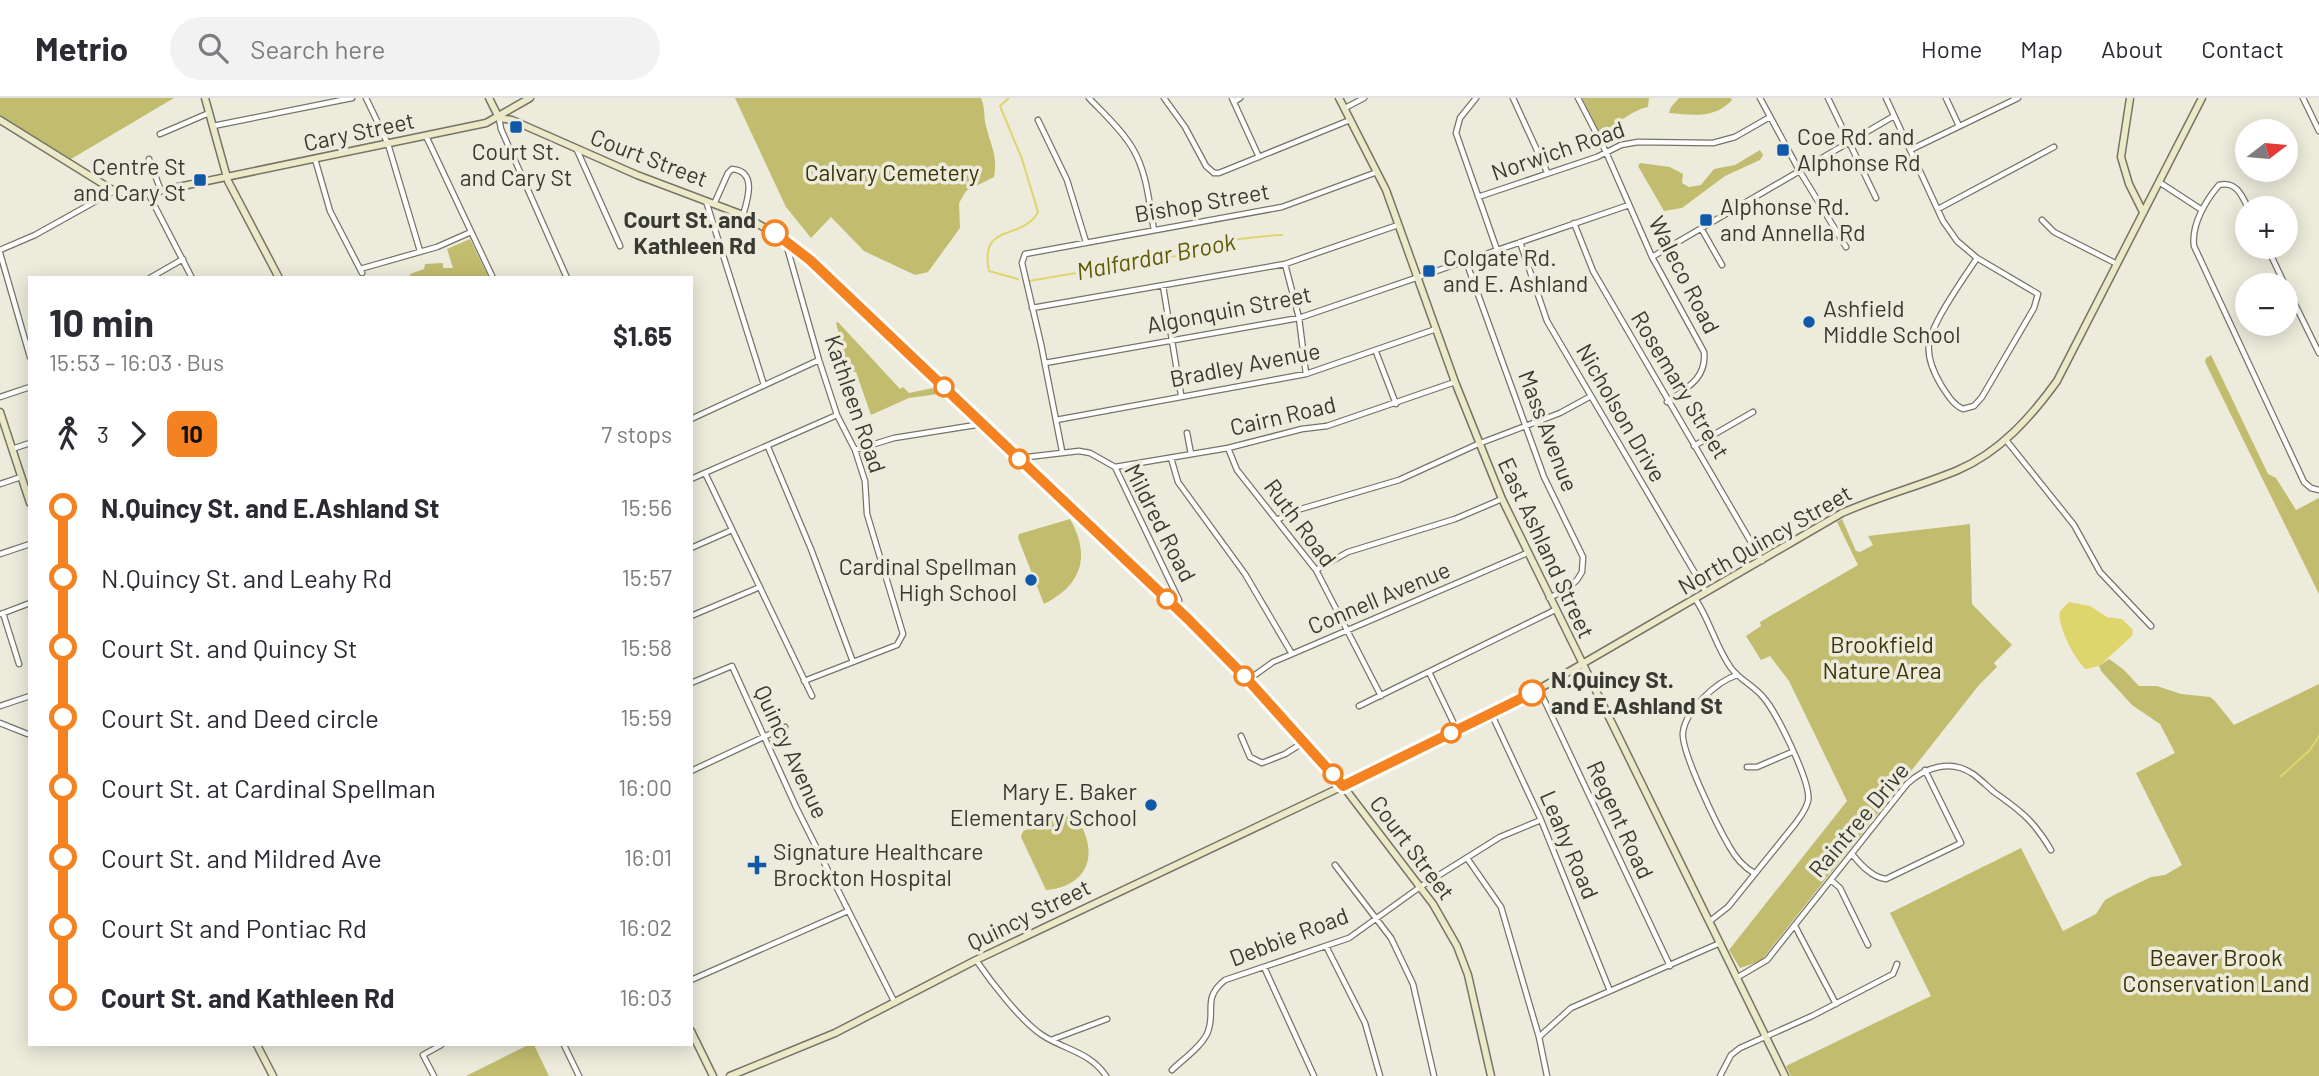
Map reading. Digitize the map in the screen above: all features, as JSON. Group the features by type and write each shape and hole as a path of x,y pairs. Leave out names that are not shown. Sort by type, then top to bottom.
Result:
{"main road":[{"path":"205,98 226,177 278,276"},
{"path":"489,98 499,118 530,98"},
{"name":"East Ashland Street","path":"1339,98 1377,172 1478,444 1502,499 1785,1076"},
{"path":"2130,98 2122,157 2129,184 2143,212"},
{"name":"North Quincy Street","path":"1343,786 1583,666 1842,513 1960,469 2006,440 2034,413 2057,382 2202,98"},
{"path":"517,106 521,124"},
{"name":"Cary Street","path":"115,190 130,195 162,191 426,136 499,118"},
{"name":"Court Street","path":"499,118 521,124 637,175 715,202 785,240 810,260 1178,610 1248,680 1343,786 1444,921 1468,975 1491,1076"},
{"path":"0,120 115,190"},
{"path":"1,415 28,496"},
{"name":"Quincy Street","path":"730,1076 835,1033 976,960 1343,786"},
{"path":"693,1035 713,1076"},
{"path":"258,1046 273,1076"}],"street":[{"path":"212,127 352,98"},
{"path":"366,98 388,144 420,251"},
{"path":"1089,98 1124,136 1138,159 1147,187 1154,229"},
{"path":"1164,98 1185,127 1206,166 1214,173 1351,120"},
{"path":"1240,98 1233,100 1259,157"},
{"path":"1345,108 1364,98"},
{"path":"1476,98 1460,118 1456,133 1497,250"},
{"path":"1513,98 1547,172"},
{"name":"Waleco Road","path":"1578,98 1606,152 1652,257 1704,352 1705,363 1699,379 1667,402"},
{"path":"1760,98 1799,170 1846,247"},
{"path":"1828,98 1876,198"},
{"path":"1886,98 1938,209 1957,241 1977,258 2038,293 2034,308 1982,397 1970,408 1959,408 1936,375 1929,355 1929,345 1935,328 1977,258"},
{"path":"1946,98 1959,126"},
{"path":"1910,150 2008,100 2018,98"},
{"path":"2303,98 2319,131"},
{"path":"160,134 209,113"},
{"path":"1652,257 1895,116"},
{"name":"Norwich Road","path":"1478,197 1621,145 1638,142 1713,143 1735,137 1770,117"},
{"path":"499,118 501,129 566,276"},
{"path":"1038,120 1067,180 1086,242"},
{"path":"426,136 492,276"},
{"path":"1938,209 2054,147"},
{"path":"576,149 620,246"},
{"path":"149,159 162,191"},
{"path":"314,159 330,211 361,271 437,247 471,232"},
{"path":"715,202 728,173 732,169 738,169 743,172 751,192 743,215"},
{"name":"Bishop Street","path":"1032,308 1022,263 1024,254 1282,207 1377,172"},
{"path":"2159,182 2203,210"},
{"path":"2242,196 2239,190 2225,183 2219,185 2203,210 2193,239 2198,256 2304,482 2319,490"},
{"path":"28,350 0,251 35,236 115,190"},
{"path":"148,193 191,276"},
{"path":"706,200 764,385"},
{"name":"Algonquin Street","path":"1045,363 1299,318 1629,205"},
{"path":"2042,220 2054,232 2117,264"},
{"name":"Rosemary Street","path":"1574,223 1593,271 1762,561"},
{"path":"1062,451 1032,308 1285,264 1398,225"},
{"path":"1701,228 1722,265"},
{"name":"Kathleen Road","path":"785,240 837,415 855,450 865,481 867,513 903,634 897,645 804,681"},
{"name":"Nicholson Drive","path":"1520,242 1547,321 1707,594"},
{"path":"153,276 183,259"},
{"name":"Mass Avenue","path":"1466,261 1544,477 1583,557 1582,572 1577,580 1567,589 1549,598"},
{"path":"1285,264 1299,318 1307,374"},
{"path":"1163,286 1181,396"},
{"path":"2298,311 2319,354"},
{"name":"Bradley Avenue","path":"1056,420 1307,374 1436,329"},
{"path":"23,333 28,331"},
{"path":"1376,352 1396,404"},
{"path":"693,418 819,360"},
{"name":"Cairn Road","path":"1115,467 1327,426 1455,382"},
{"path":"0,397 28,388"},
{"path":"1277,520 1294,511 1399,480 1478,444 1560,413 1591,396"},
{"path":"1694,446 1753,412"},
{"path":"693,479 837,415"},
{"path":"855,450 894,438 982,424"},
{"path":"1187,433 1191,454"},
{"path":"2006,440 2074,525 2100,572 2151,626"},
{"path":"12,449 28,444"},
{"path":"768,447 811,549 853,662"},
{"name":"Ruth Road","path":"1228,447 1237,470 1316,570 1381,696"},
{"name":"Mildred Road","path":"1019,458 1062,451 1090,453 1115,467 1179,600 1178,610"},
{"path":"1171,458 1178,482 1245,574 1292,654"},
{"path":"706,475 811,696"},
{"path":"0,484 21,477"},
{"path":"1316,570 1348,552 1455,519 1502,499"},
{"path":"693,547 732,530"},
{"path":"0,554 28,545"},
{"name":"Connell Avenue","path":"1248,680 1273,662 1527,553"},
{"path":"693,616 760,587"},
{"path":"1696,600 1729,664 1737,675 1764,698 1808,786 1808,799 1803,814 1728,907 1710,921"},
{"path":"19,664 1,614 28,604"},
{"path":"1359,706 1555,610"},
{"name":"Quincy Avenue","path":"693,682 732,666 764,738 895,1003"},
{"path":"1429,672 1457,730"},
{"path":"1737,675 1724,681 1689,716 1683,729 1682,740 1688,760 1729,847 1740,862 1754,873"},
{"name":"Regent Road","path":"1539,690 1670,966"},
{"path":"0,706 28,697"},
{"name":"Leahy Road","path":"1491,713 1541,820 1610,991"},
{"path":"0,723 28,734"},
{"path":"693,770 785,727"},
{"path":"1241,736 1250,757 1262,763 1304,742"},
{"path":"1747,766 1757,767 1793,752"},
{"name":"Raintree Drive","path":"1738,977 1767,960 1908,784 1925,770 1944,766 1956,767 1973,774 2015,805 2039,829 2051,850"},
{"path":"1852,854 1879,879 1886,879 1961,843 1925,770"},
{"name":"Debbie Road","path":"1172,1070 1207,1035 1210,998 1216,987 1225,980 1349,938 1420,887 1500,837 1541,820"},
{"path":"1466,859 1501,907 1539,1037 1546,1076"},
{"path":"1335,865 1391,938 1413,984 1434,1076"},
{"path":"1831,880 1840,888 1868,946"},
{"path":"693,979 848,911"},
{"path":"1795,926 1836,1004"},
{"path":"1539,1037 1571,1009 1721,943"},
{"path":"1326,946 1365,1023 1380,1076"},
{"path":"976,960 1027,1023 1051,1040 1086,1055 1107,1076"},
{"path":"1720,1076 1735,1051 1812,1016 1893,974 1897,964"},
{"path":"1264,967 1314,1076"},
{"path":"1051,1040 1107,1019"},
{"path":"434,1076 423,1055 439,1046"},
{"path":"566,1046 579,1076"},
{"path":"1723,1069 1727,1076"}],"green space":[{"path":"0,98 174,98 71,159 0,116"},
{"name":"Calvary Cemetery","path":"735,98 981,98 995,157 994,177 966,191 959,203 960,228 928,272 915,275 864,251 831,217 811,238 786,207"},
{"path":"1582,98 1649,98 1648,107 1604,131 1603,140"},
{"path":"1679,98 1732,100 1711,113 1669,113"},
{"path":"1760,150 1763,155 1760,160 1725,176 1682,208 1664,211 1638,166 1640,163 1670,167 1683,174 1682,183 1689,187 1701,185 1714,169 1735,165"},
{"path":"470,239 488,276 410,276 424,269 425,264 443,263 443,268 453,268 447,249"},
{"path":"838,322 900,389 903,387 909,393 933,388 938,394 909,398 871,415 856,372 849,372 836,323"},
{"path":"2211,355 2268,474 2276,478 2296,510 2319,498 2319,594 2205,362"},
{"path":"1070,519 1080,545 1079,568 1067,588 1044,604 1018,538 1019,534"},
{"name":"Brookfield Nature Area","path":"1842,519 1856,551 1860,552 1873,545 1868,536 1970,524 1972,604 2012,645 1994,663 1997,667 1979,685 1761,961 1740,968 1729,950 1847,801 1789,681 1770,656 1761,660 1746,636 1761,626 1760,622 1858,565 1837,522"},
{"name":"Beaver Brook Conservation Land","path":"2109,659 2139,686 2157,686 2181,694 2210,697 2234,725 2319,684 2319,1076 1791,1076 1786,1066 1931,996 1890,913 2021,848 2063,931 2096,914 2105,900 2182,865 2136,773 2175,753 2160,724 2132,705 2101,671 2099,666"},
{"path":"1073,813 1086,839 1089,851 1087,862 1074,881 1046,890 1021,837 1023,831"},
{"path":"526,1046 534,1046 549,1076 466,1076"}],"shaded area":[{"path":"2069,602 2090,606 2107,617 2122,619 2133,630 2132,636 2099,666 2086,669 2072,650 2061,624 2060,611"}],"waterway":[{"name":"Malfardar Brook","path":"1009,98 1000,106 1022,159 1038,212 1022,227 996,238 990,245 988,255 989,271 1018,279"},
{"name":"Malfardar Brook","path":"1029,281 1176,256 1228,241 1282,235"},
{"path":"2281,776 2310,750 2319,736"}],"bus line":[{"name":"10","path":"775,233 810,260 1188,619 1248,680 1343,786 1532,693"}],"place":[{"name":"Court St. and Cary St","path":"516,127"},
{"name":"Coe Rd. and Alphonse Rd","path":"1783,150"},
{"name":"Centre St and Cary St","path":"200,180"},
{"name":"Alphonse Rd. and Annella Rd","path":"1706,220"},
{"name":"Court St. and Kathleen Rd","path":"775,233"},
{"name":"Colgate Rd. and E. Ashland","path":"1429,271"},
{"name":"Ashfield Middle School","path":"1809,322"},
{"name":"Cardinal Spellman High School","path":"1031,580"},
{"name":"N.Quincy St. and E.Ashland St","path":"1532,693"},
{"name":"Mary E. Baker Elementary School","path":"1151,805"},
{"name":"Signature Healthcare Brockton Hospital","path":"757,865"}]}
